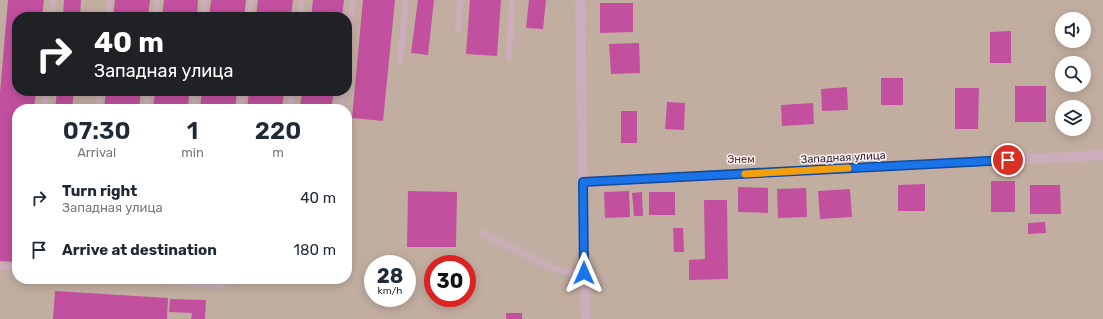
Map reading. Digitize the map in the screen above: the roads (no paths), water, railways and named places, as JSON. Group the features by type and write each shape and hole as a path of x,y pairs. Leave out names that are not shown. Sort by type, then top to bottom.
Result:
{"street":[{"path":"580,0 586,319"},
{"name":"Западная улица","path":"583,182 1103,155"}],"lane":[{"path":"52,12 53,0"},
{"path":"109,12 110,0"},
{"path":"156,12 157,0"},
{"path":"203,12 204,0"},
{"path":"250,12 251,0"},
{"path":"301,12 302,0"},
{"path":"352,12 353,0"},
{"path":"400,62 406,0"},
{"path":"458,30 460,0"},
{"path":"509,57 512,0"},
{"path":"480,232 557,270 584,273"},
{"path":"0,266 12,267"},
{"path":"207,284 222,286 222,284"}],"park label":[{"name":"Энем","path":"741,159"}]}
